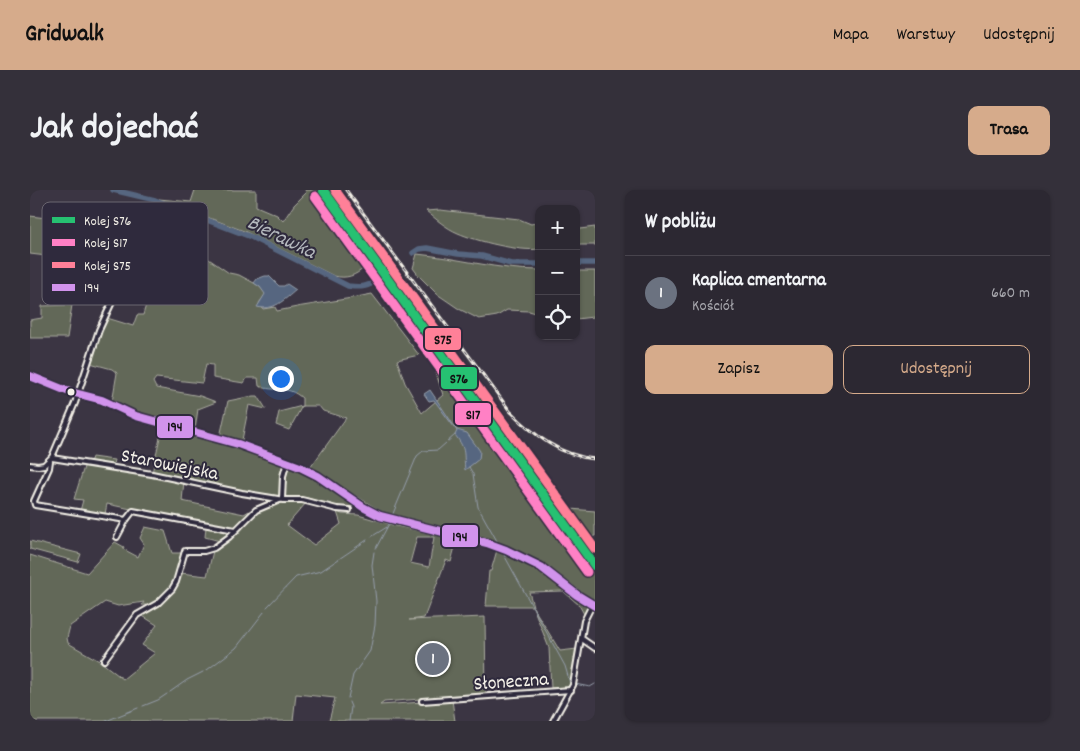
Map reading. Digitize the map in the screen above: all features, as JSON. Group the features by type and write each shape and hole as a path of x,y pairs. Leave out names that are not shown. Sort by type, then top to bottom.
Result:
{"main road":[{"path":"30,376 71,393 102,400 146,420 238,444 287,462 314,474 363,507 380,516 487,543 528,559 594,605"}],"street":[{"path":"111,305 99,330 35,504 126,520"},
{"path":"30,465 41,466 51,459"},
{"name":"Starowiejska","path":"51,459 143,472 242,493 302,500 337,509 349,510"},
{"path":"282,499 283,476 287,462"},
{"name":"Starowiejska","path":"104,660 137,615 158,603 172,590 184,552 188,550 212,550 256,510 282,499"},
{"path":"117,537 133,511 222,529 236,530"},
{"path":"553,721 571,690 576,672 584,622 594,605"},
{"path":"582,639 595,648"},
{"name":"Słoneczna","path":"422,701 571,690"}],"green space":[{"path":"195,190 256,190 256,206 277,215 283,221 294,205 306,193 305,190 320,190 360,247 359,262 363,262 365,267 351,276 334,276 244,231 208,217 208,202 191,202"},
{"path":"159,199 191,202 167,202"},
{"path":"440,210 519,219 531,224 535,223 535,250 510,247 466,236 449,229 426,211"},
{"path":"30,216 42,217 42,255 30,254"},
{"path":"595,227 595,245 580,245 580,229"},
{"path":"417,254 508,268 535,270 535,313 507,310 497,316 479,319 459,309 437,294 413,268"},
{"path":"208,259 229,273 239,275 260,287 266,294 259,303 263,309 275,307 277,311 372,294 419,355 397,360 405,383 422,413 443,395 436,373 443,361 595,575 595,602 547,566 508,546 384,513 310,468 346,418 323,411 319,406 302,406 302,398 291,391 259,386 258,378 247,378 244,383 213,378 213,365 206,364 202,383 156,378 153,382 156,388 200,396 216,402 198,409 195,430 155,419 112,402 117,373 112,369 90,363 107,318 133,326 137,315 143,315 146,305 208,305"},
{"path":"580,271 595,271 595,316 580,319"},
{"path":"72,305 67,338 30,338 30,320 42,318 42,306"},
{"path":"258,396 266,409 249,405 242,440 220,437 228,401"},
{"path":"302,406 289,430 276,425 279,412"},
{"path":"110,408 133,418 223,443 284,464 280,478 280,497 152,473 162,428 137,421"},
{"path":"92,457 114,460 113,465 87,461 91,460"},
{"path":"81,463 184,481 182,501 244,514 256,507 237,528 228,529 107,504 105,514 80,511 83,500 74,499 84,467 80,466"},
{"path":"290,466 324,481 357,506 336,508 308,498 285,497 286,475"},
{"path":"282,502 306,503 287,525 314,545 341,524 337,512 358,515 396,526 457,539 451,562 446,560 424,618 409,620 485,617 486,694 437,698 434,696 432,698 384,702 380,705 452,700 455,721 329,721 335,698 296,694 293,721 30,721 30,555 87,573 115,542 138,557 144,544 140,538 145,527 165,531 172,553 181,553 178,573 171,588 154,605 142,605 144,602 118,606 105,602 70,626 67,638 68,643 101,662 123,679 155,653 142,645 157,625 141,615 171,594 180,573 207,576 213,551 239,533 255,513","holes":["417,537 434,537 429,567 410,563"]},
{"path":"558,508 595,511 595,536 580,538"},
{"path":"206,527 233,532 220,541 205,537"},
{"path":"30,541 81,554 78,562 30,549"},
{"path":"497,550 539,568 588,606 584,614 579,605 563,591 529,592 533,606 486,606 489,571 491,571"},
{"path":"533,607 560,651 577,649 569,689 551,688 549,648"}],"water":[{"path":"269,276 279,286 287,284 296,290 274,306 257,307 265,294 254,283 257,279"},
{"path":"430,390 457,430 467,433 480,451 479,459 465,470 463,448 455,435 457,431 434,400 429,401 424,394"}],"waterway":[{"name":"Bierawka","path":"113,190 160,202"},
{"name":"Bierawka","path":"208,220 251,237 348,286 364,286 379,279"},
{"name":"Bierawka","path":"413,253 419,249 427,248 482,256 511,264 535,264"},
{"name":"Bierawka","path":"580,263 595,263"},
{"path":"392,516 417,456 423,451 438,450 455,435"},
{"path":"469,467 473,474 478,507 497,541"},
{"path":"376,548 390,522"},
{"path":"371,537 387,527"},
{"path":"267,607 296,577 321,571 367,540"},
{"path":"348,698 353,675 370,651 375,625 376,601 372,565 374,552"},
{"path":"503,553 565,666 570,683"},
{"path":"207,670 236,648 264,612"},
{"path":"170,692 203,672"},
{"path":"575,684 590,687 595,684"},
{"path":"143,706 167,694"},
{"path":"349,702 351,707 349,721"},
{"path":"106,721 138,708"}],"railway":[{"path":"346,190 510,411 548,443 570,454 595,459"}],"rail line":[{"name":"S76","path":"323,190 595,566"},
{"name":"S75","path":"335,190 595,549"},
{"name":"S17","path":"315,196 587,572"}],"transit line":[{"name":"194","path":"30,376 67,391 102,400 136,416 238,444 300,467 318,476 363,507 380,516 487,543 506,550 541,567 577,595 595,606"}],"place":[{"name":"Kaplica cmentarna","path":"433,659"}]}
